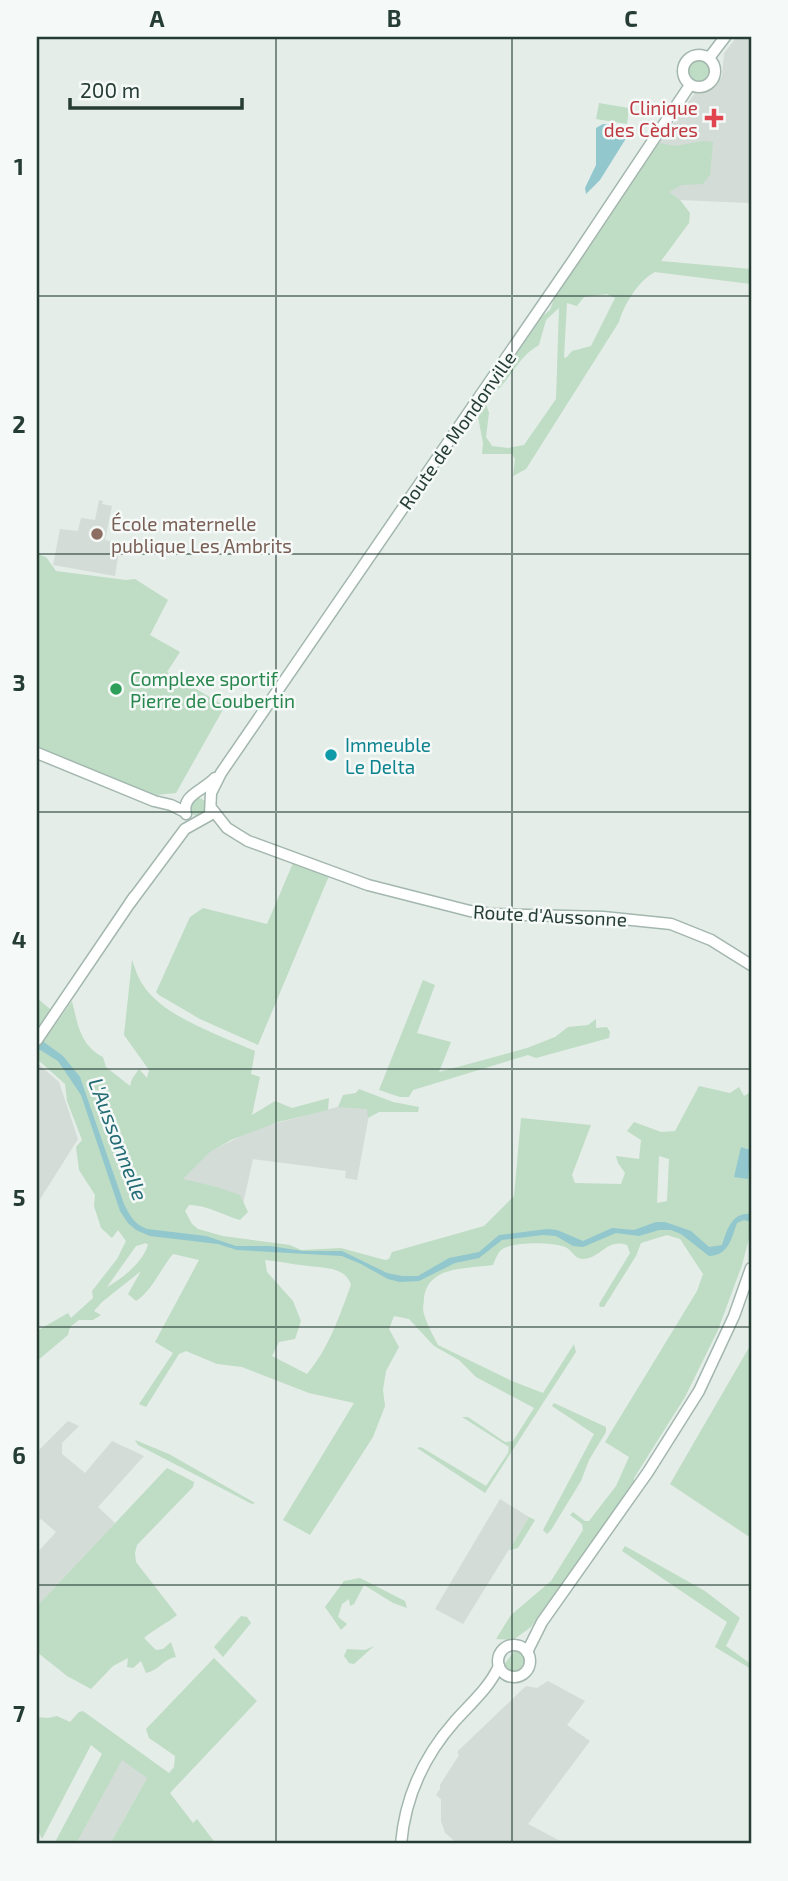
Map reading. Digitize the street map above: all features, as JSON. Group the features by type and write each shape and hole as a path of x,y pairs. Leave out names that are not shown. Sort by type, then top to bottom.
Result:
{"main road":[{"path":"709,58 725,37"},
{"path":"694,55 709,58 716,68 713,80 700,87 691,85 683,72 685,63 694,55"},
{"name":"Route de Mondonville","path":"212,805 212,793 220,773 575,259 691,85"},
{"path":"37,753 154,801 171,805 201,821"},
{"name":"Route de Mondonville","path":"192,796 220,773"},
{"path":"130,903 185,829 208,817 212,805 204,795 192,796 171,805"},
{"path":"40,1035 182,827 186,814 184,805 192,796"},
{"name":"Route d'Aussonne","path":"212,805 227,828"},
{"name":"Route d'Aussonne","path":"201,821 227,828 248,841 368,885 470,911 493,914 603,917 671,924 711,940 751,965"},
{"path":"486,1689 508,1676 525,1672 529,1666 527,1653 542,1622 648,1472 699,1391 734,1316 751,1268"},
{"path":"401,1844 408,1805 426,1760 445,1732 486,1689 499,1666 502,1652 508,1646 517,1645 542,1622"},
{"path":"517,1645 527,1653"},
{"path":"499,1666 508,1676"}],"shaded area":[{"name":"Clinique des Cèdres","path":"737,37 751,37 751,219 750,203 680,200 637,174 695,93 704,93 715,87 722,76 724,53"},
{"path":"99,500 103,501 102,504 112,506 105,540 117,543 116,550 119,551 115,576 53,565 60,529 78,531 81,518 95,520"},
{"path":"37,1063 59,1082 78,1139 37,1204"},
{"path":"356,1102 371,1104 357,1180 345,1178 346,1171 253,1159 243,1204 217,1187 182,1180 209,1152 258,1128"},
{"path":"68,1421 79,1426 62,1443 62,1454 85,1473 112,1441 144,1456 98,1507 115,1523 37,1606 37,1553 56,1532 41,1519 37,1523 37,1452"},
{"path":"500,1499 529,1517 463,1624 435,1609"},
{"path":"548,1681 585,1701 567,1725 590,1741 528,1824 566,1844 458,1844 445,1833 441,1821 441,1799 436,1795 459,1755 457,1752 526,1686 537,1688"},
{"path":"122,1759 147,1778 110,1844 76,1844"}],"green space":[{"path":"700,60 708,63 711,71 708,79 700,82 692,79 689,71 692,63"},
{"path":"599,103 629,108 627,124 596,119"},
{"path":"713,142 710,175 703,184 682,185 669,192 680,200 690,213 689,223 661,261 751,269 751,284 655,272 649,276 633,293 619,322 526,469 513,476 515,459 512,454 482,454 483,443 478,417 486,404 489,413 486,437 492,446 508,448 524,445 556,399 559,308 546,320 539,345 525,356 492,395 488,391 540,318 550,310 556,293 659,143 675,146","holes":["607,294 615,298 591,346 572,351 564,357 567,303 577,306 584,297"]},
{"name":"Complexe sportif Pierre de Coubertin","path":"37,554 46,557 56,571 135,579 168,600 150,635 180,652 167,672 225,706 176,793 156,795 137,791 37,749"},
{"path":"194,798 202,798 207,807 205,814 194,816 189,811 189,803"},
{"path":"293,863 329,876 258,1045 200,1019 156,992 190,917 203,908 267,924"},
{"path":"132,960 143,985 164,1007 194,1024 255,1051 251,1074 260,1077 252,1115 275,1101 292,1108 329,1098 328,1110 278,1122 231,1140 210,1152 183,1179 240,1195 248,1212 240,1220 209,1208 189,1205 185,1211 192,1224 198,1229 223,1236 290,1245 301,1250 341,1248 385,1260 389,1259 392,1252 484,1226 514,1196 521,1118 591,1125 572,1175 575,1183 621,1184 625,1173 616,1156 639,1159 641,1140 627,1131 634,1122 661,1132 675,1131 699,1086 730,1093 739,1087 744,1096 751,1092 751,1150 741,1147 747,1179 751,1163 751,1231 742,1265 718,1330 685,1397 634,1478 634,1485 531,1627 513,1640 496,1639 511,1615 551,1581 583,1530 582,1524 570,1515 573,1512 589,1521 616,1486 629,1457 605,1442 697,1291 703,1274 680,1239 667,1235 641,1243 636,1256 604,1307 599,1304 630,1253 627,1245 614,1244 594,1256 582,1259 559,1245 513,1245 500,1251 493,1265 461,1268 433,1279 427,1287 423,1312 438,1345 543,1393 574,1344 576,1352 485,1493 417,1448 421,1447 486,1486 508,1453 509,1447 462,1417 468,1417 505,1442 513,1441 534,1408 476,1377 459,1360 434,1346 409,1319 394,1316 389,1329 399,1347 386,1371 383,1390 385,1406 373,1437 310,1535 283,1520 354,1403 309,1393 242,1367 217,1364 186,1351 179,1354 146,1407 139,1404 173,1353 155,1342 199,1260 173,1254 152,1285 136,1301 128,1294 141,1271 94,1311 101,1315 93,1320 79,1320 70,1327 68,1335 37,1361 37,1331 68,1313 71,1318 93,1298 92,1291 117,1259 126,1241 118,1230 112,1238 101,1228 94,1206 95,1195 79,1170 76,1147 82,1140 67,1101 65,1084 37,1059 37,1050 72,1001 78,1026 89,1047 103,1057 106,1067 130,1086 139,1069 147,1078 149,1070 124,1035","holes":["659,1156 669,1159 667,1201 657,1203","146,1243 148,1245 131,1269 107,1287 136,1246","265,1260 328,1268 344,1275 351,1285 327,1343 307,1374 272,1356 279,1342 295,1339 301,1321 293,1301 267,1272"]},
{"path":"423,980 435,985 417,1033 451,1042 439,1072 527,1048 555,1037 568,1027 588,1025 596,1019 596,1028 607,1027 609,1038 536,1058 528,1055 413,1090 409,1097 400,1097 379,1090"},
{"path":"37,998 50,1009 50,1015 37,1034"},
{"path":"359,1089 393,1102 419,1107 418,1112 379,1112 368,1118 367,1109 338,1107 343,1095 356,1093"},
{"path":"751,1344 751,1538 670,1484"},
{"path":"554,1403 606,1427 606,1432 589,1460 581,1481 547,1534 543,1530 594,1434 552,1406"},
{"path":"135,1440 169,1454 255,1503 252,1504 138,1445"},
{"path":"167,1468 194,1482 193,1487 137,1545 135,1553 136,1562 177,1615 144,1638 156,1650 163,1649 171,1642 176,1657 146,1673 141,1661 133,1668 127,1667 128,1658 113,1666 91,1689 67,1676 37,1652 37,1606"},
{"path":"529,1517 535,1520 518,1548 509,1550"},
{"path":"625,1546 705,1591 740,1618 726,1646 751,1664 751,1669 715,1647 727,1622 622,1551"},
{"path":"360,1578 405,1601 407,1608 393,1603 364,1585 354,1604 350,1606 349,1599 342,1604 338,1617 347,1624 341,1630 325,1607 344,1581"},
{"path":"241,1616 247,1617 251,1623 223,1657 214,1647"},
{"path":"374,1646 354,1664 349,1663 344,1656 347,1649 365,1650"},
{"path":"516,1649 522,1651 526,1660 523,1669 514,1672 503,1666"},
{"path":"214,1658 257,1701 170,1793 193,1823 197,1819 216,1844 110,1844 147,1778 122,1760 76,1844 54,1844 102,1754 91,1745 42,1839 37,1828 37,1717 57,1716 70,1722 83,1711 169,1773 174,1767 175,1756 149,1738 146,1729"}],"water":[{"path":"603,124 626,127 630,132 600,180 586,194 585,188 596,165 596,128"},
{"path":"41,1040 63,1056 80,1077 124,1204 133,1219 147,1229 206,1236 236,1246 342,1251 387,1273 418,1276 449,1258 479,1252 499,1235 547,1229 557,1230 583,1241 612,1228 634,1230 656,1222 665,1222 691,1231 709,1247 722,1245 731,1223 739,1216 751,1214 751,1222 744,1220 737,1223 728,1245 716,1255 709,1256 681,1234 671,1230 659,1230 639,1236 616,1233 583,1247 573,1246 556,1236 543,1235 502,1240 479,1258 455,1263 419,1281 400,1282 388,1279 342,1256 237,1250 218,1244 150,1236 136,1230 120,1211 81,1095 58,1061 37,1048"},
{"path":"741,1147 751,1150 748,1179 734,1177"}],"place":[{"name":"Clinique des Cèdres","path":"714,118"},
{"name":"École maternelle publique Les Ambrits","path":"97,534"},
{"name":"Complexe sportif Pierre de Coubertin","path":"116,689"},
{"name":"Immeuble Le Delta","path":"331,755"}],"water label":[{"name":"L'Aussonnelle","path":"119,1139"}]}
